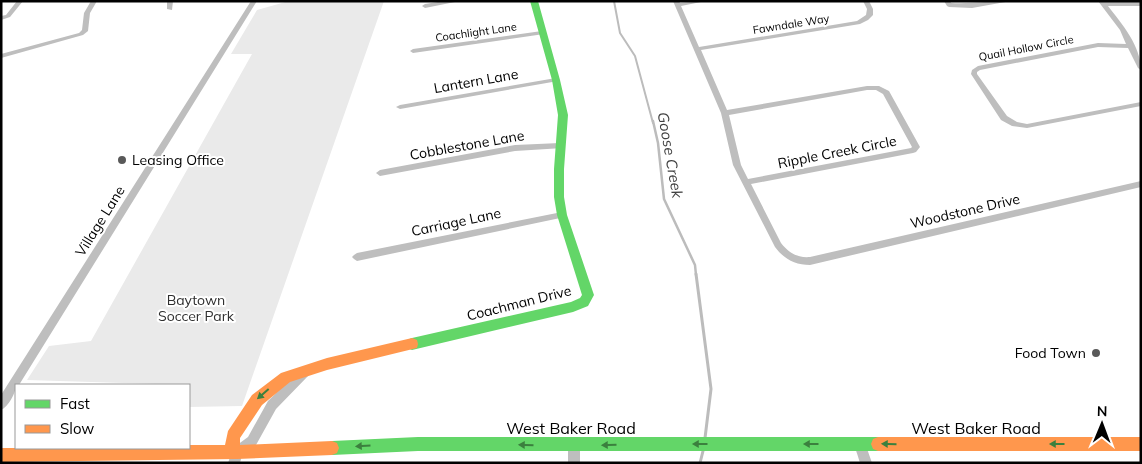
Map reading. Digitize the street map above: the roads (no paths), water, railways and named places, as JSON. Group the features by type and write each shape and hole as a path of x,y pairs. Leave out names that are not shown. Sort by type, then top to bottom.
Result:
{"street":[{"path":"1,18 8,16 20,1"},
{"path":"1,56 81,34 85,31 87,13 94,1"},
{"path":"170,1 170,9"},
{"name":"Village Lane","path":"1,405 254,1"},
{"path":"425,6 457,1"},
{"name":"Coachman Drive","path":"306,372 272,405 252,441 235,457 232,446 233,436 257,400 286,377 327,364 573,307 584,302 588,295 562,215 559,197 562,115 556,80 534,1"},
{"path":"703,1 677,3 725,113 737,165 745,182"},
{"name":"Fawndale Way","path":"698,49 858,23 866,20 870,14 871,8 866,1"},
{"path":"946,1 949,5 972,6 1008,1"},
{"path":"1103,3 1141,4"},
{"path":"1103,3 1123,30 1141,68"},
{"name":"Coachlight Lane","path":"413,51 542,33"},
{"name":"Quail Hollow Circle","path":"1130,46 1098,45 974,71 1004,118 1015,124 1028,126 1141,104"},
{"name":"Lantern Lane","path":"400,107 556,80"},
{"name":"Ripple Creek Circle","path":"725,113 867,88 877,88 886,92 916,147 913,150 745,182"},
{"name":"Cobblestone Lane","path":"380,173 515,148 560,146"},
{"name":"Woodstone Drive","path":"745,182 778,244 786,255 795,260 810,261 1141,184"},
{"name":"Carriage Lane","path":"357,257 562,215"},
{"name":"West Baker Road","path":"1,455 235,457 418,444 1141,444"},
{"path":"860,444 866,463"},
{"path":"574,445 574,463"}],"waterway":[{"name":"Goose Creek","path":"614,1 620,33 635,56 653,123"},
{"name":"Goose Creek","path":"653,121 658,143 664,199 695,265 696,275"},
{"name":"Goose Creek","path":"696,274 711,389 705,438"},
{"name":"Goose Creek","path":"700,463 703,451"}],"place":[{"name":"Leasing Office","path":"122,160"},
{"name":"Food Town","path":"1096,353"}],"park label":[{"name":"Baytown Soccer Park","path":"196,308"}]}
